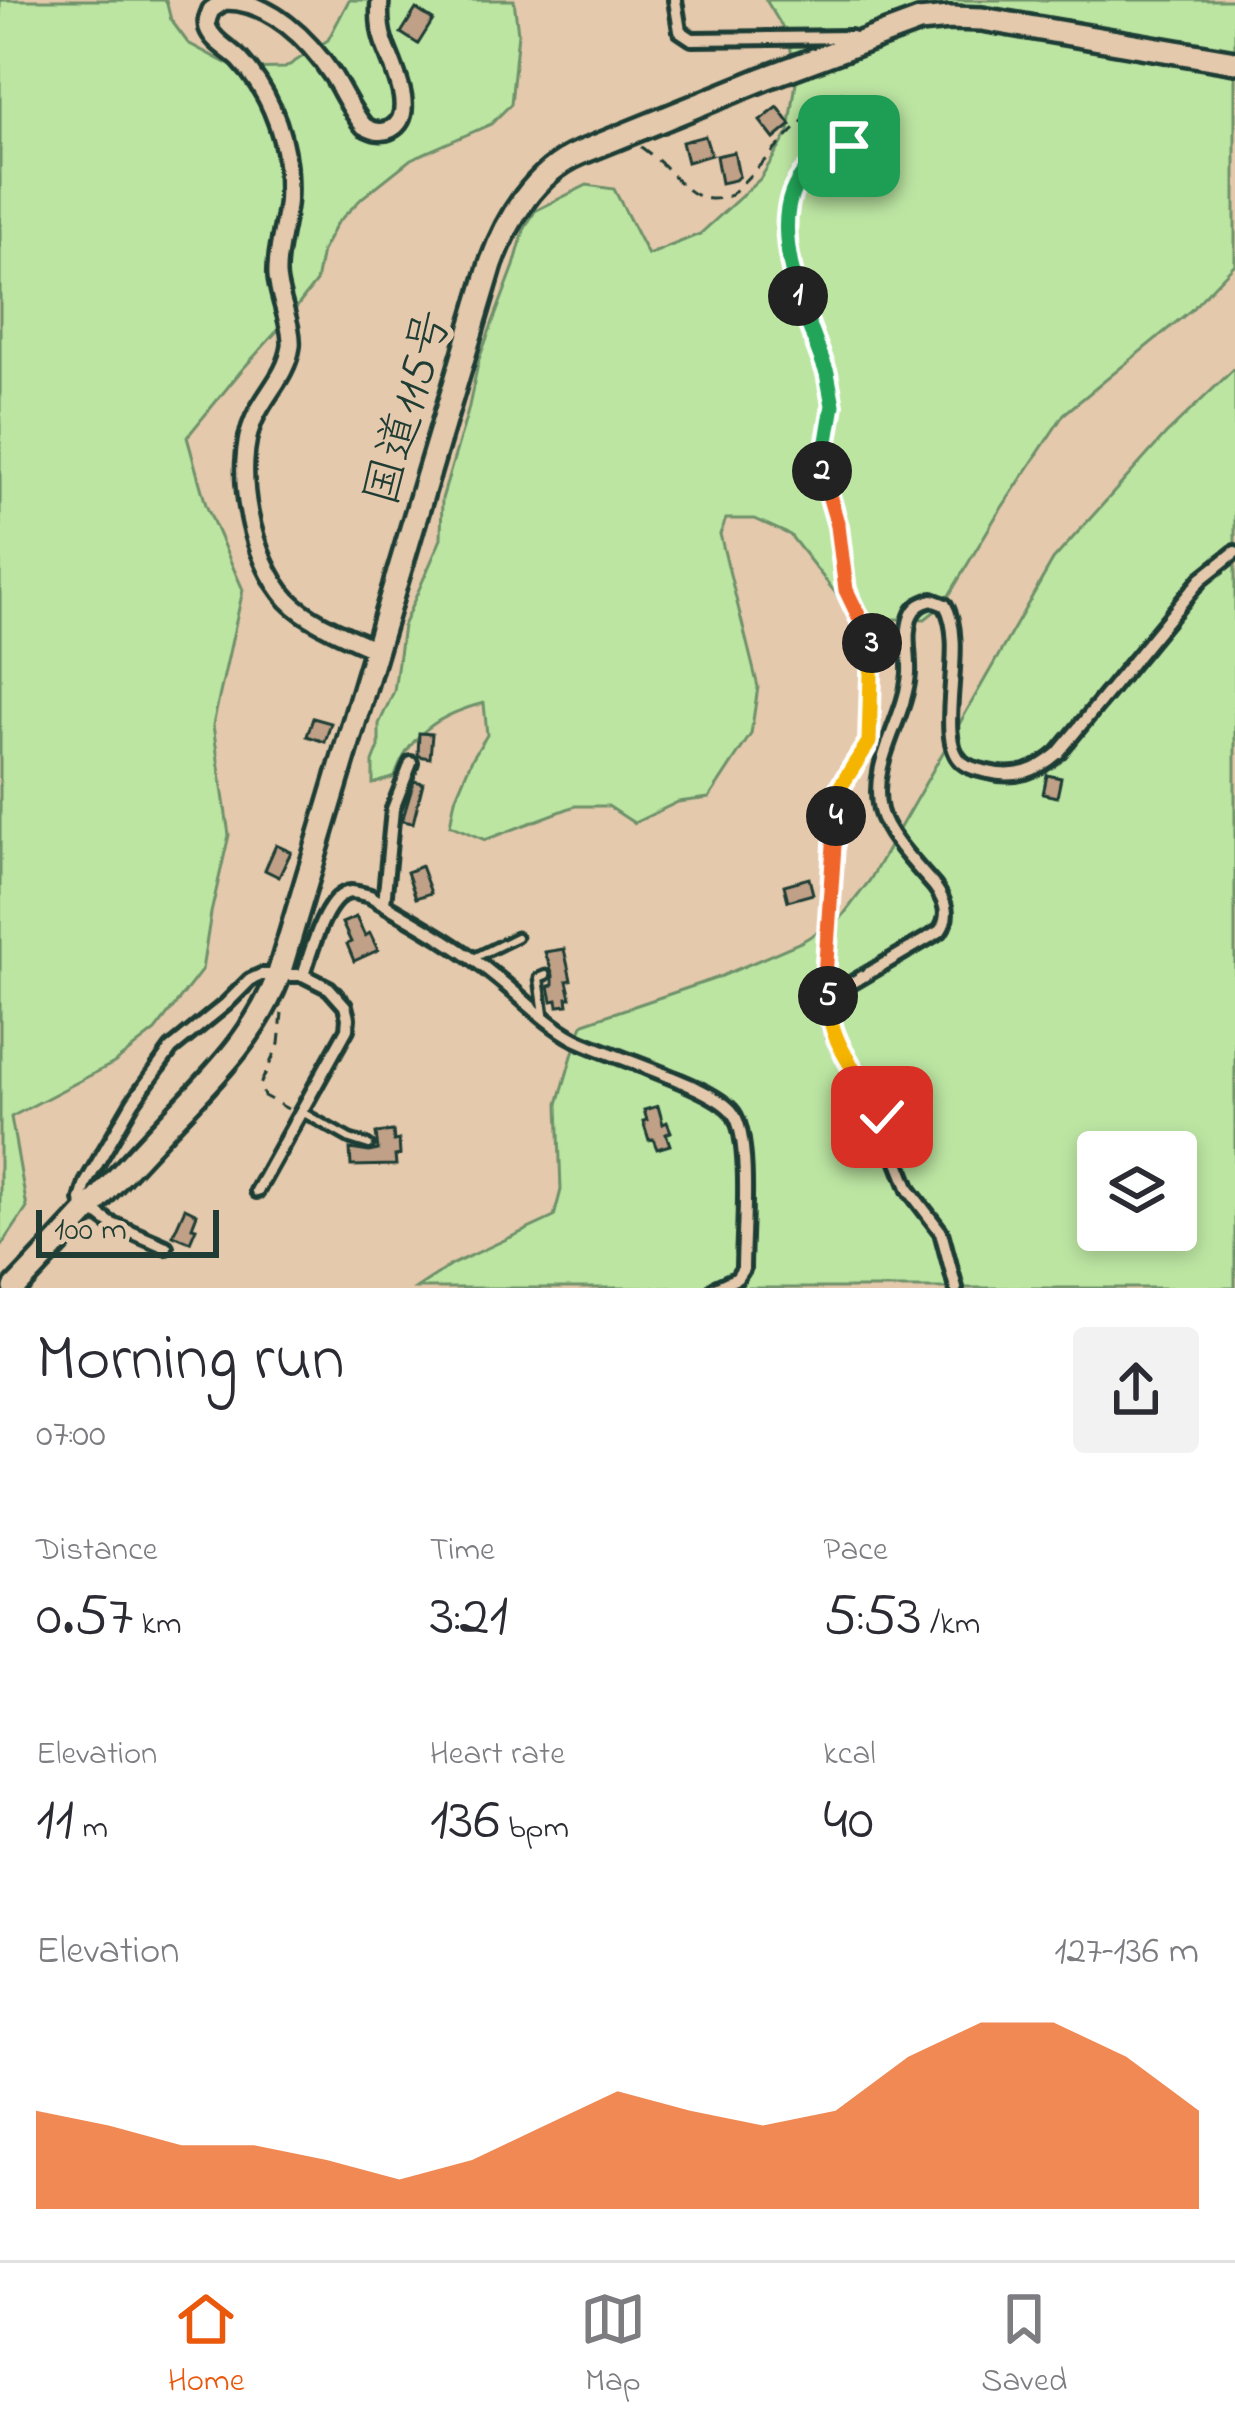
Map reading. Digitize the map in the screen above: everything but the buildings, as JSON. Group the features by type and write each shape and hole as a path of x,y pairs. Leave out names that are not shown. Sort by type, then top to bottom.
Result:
{"highway":[{"name":"国道115号","path":"15,1288 249,1035 275,985 499,243 526,196 566,159 919,21 965,18 1235,62"}],"main road":[{"path":"375,649 289,602 268,572 255,536 244,461 253,420 287,365 292,341 277,272 288,206 286,164 278,120 263,91 208,26 211,10 224,1 274,16 322,61 364,125 384,132 399,124 402,98 381,28 380,0"}],"street":[{"path":"675,0 680,31 692,39 836,36 861,42"},
{"path":"956,1288 941,1232 909,1190 874,1102 838,1045 829,997 944,926 942,896 884,822 879,805 880,776 906,694 907,642 914,610 932,600 944,605 954,626 950,694 957,758 971,768 1015,775 1043,765 1058,752 1201,579 1235,552"},
{"path":"383,904 393,809 411,763"},
{"path":"303,975 326,913 339,896 356,892 370,896 493,974 572,1037 712,1096 733,1112 744,1151 742,1269 737,1278 715,1288"},
{"path":"166,1247 89,1210 81,1200 86,1183 133,1102 171,1049 250,980 261,975 275,985 303,975 338,995 349,1018 342,1040 257,1192"}],"lane":[{"path":"471,959 517,937"},
{"path":"544,1018 538,985 546,975"},
{"path":"301,1113 369,1145"}],"path":[{"path":"626,135 685,188 701,199 713,200 731,195 826,97 836,92 854,95 863,115 849,146 805,171 790,201 785,228 797,294 832,392 833,416 822,472 838,526 846,590 872,639 869,742 838,797 824,991 829,997"},
{"path":"275,985 283,1029 261,1093 301,1113"}],"green space":[{"path":"0,0 166,0 171,20 188,43 237,69 285,68 328,40 349,0 514,0 518,33 511,104 491,124 411,159 336,224 322,251 316,282 187,437 206,505 243,590 213,725 229,835 202,970 155,1031 114,1063 11,1117 27,1208 0,1248"},
{"path":"766,0 1235,0 1235,264 1190,311 1064,414 944,604 925,619 874,619 845,605 790,535 755,519 726,519 720,534 758,687 751,734 709,798 678,802 634,823 608,806 575,806 485,840 450,825 455,799 487,735 484,703 429,728 409,748 395,777 373,784 379,724 394,691 403,626 441,539 442,499 479,359 535,211 587,185 614,189 648,255 700,234 760,179 789,132 796,82 789,38"},
{"path":"1235,368 1235,1288 416,1288 451,1265 554,1217 561,1190 558,1104 584,1023 717,978 801,942 841,918 870,880 1053,560 1166,434"}],"route":[{"path":"849,146 805,171 794,189 785,228 797,294 832,392 833,416 822,472 838,526 846,590 872,639 869,742 839,789 824,991 838,1045 882,1117"}]}
